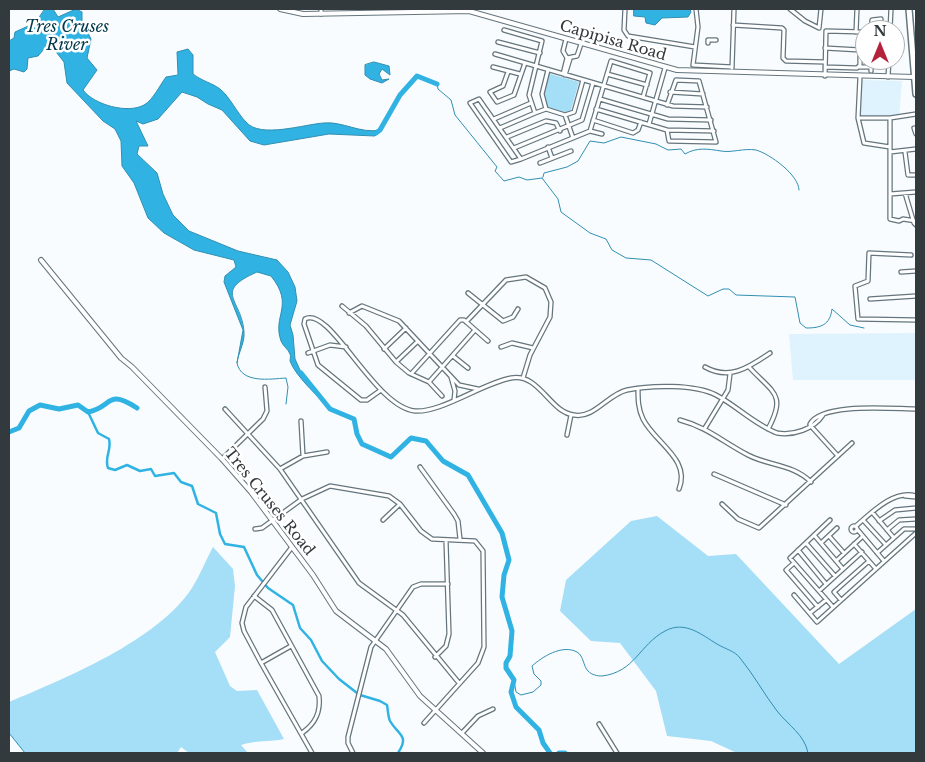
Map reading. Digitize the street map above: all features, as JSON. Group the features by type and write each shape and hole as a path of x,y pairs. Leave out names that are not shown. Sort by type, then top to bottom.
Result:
{"main road":[{"name":"Capipisa Road","path":"280,9 299,14 469,11 665,68 731,74 914,78"},
{"path":"909,9 916,94"},
{"name":"Tres Cruses Road","path":"41,260 121,358 222,458 251,492 336,611 386,649 420,696 483,753"}],"street":[{"path":"319,9 320,14"},
{"path":"626,9 624,30 628,36 695,47"},
{"path":"696,9 698,27 693,65 732,67"},
{"path":"731,74 734,9"},
{"path":"790,9 805,21 819,28 821,9"},
{"path":"872,20 881,19"},
{"path":"733,25 782,28 784,30 784,58 786,61 855,67"},
{"path":"504,30 541,40 543,43 529,95 535,113"},
{"path":"825,76 826,31 855,32"},
{"path":"566,39 564,51 569,58"},
{"path":"708,42 708,40 716,40"},
{"path":"498,42 540,53"},
{"path":"569,58 577,56 581,44"},
{"path":"826,48 855,49"},
{"path":"495,54 667,105 707,107"},
{"path":"564,75 569,58"},
{"path":"590,131 611,61 650,73 643,97"},
{"path":"508,72 503,86 490,92 497,102 514,95 525,63"},
{"path":"492,67 520,74"},
{"path":"649,124 654,101 665,68"},
{"path":"546,108 542,94 548,70"},
{"path":"888,70 888,77"},
{"path":"607,74 647,85"},
{"path":"860,77 858,118 864,143 905,152 916,149"},
{"path":"500,128 546,108 565,115 574,112 583,80"},
{"path":"667,105 670,92 676,80 699,81 716,142 669,141 667,130"},
{"path":"514,148 560,131 582,120 593,83"},
{"path":"670,92 703,94"},
{"path":"599,98 668,119 711,120"},
{"path":"521,159 479,99 470,103 506,158 511,162 521,159 590,131 602,134"},
{"path":"494,119 531,103"},
{"path":"596,109 667,130 714,132"},
{"path":"858,118 890,118 916,114"},
{"path":"565,115 574,138"},
{"path":"890,118 890,220 899,222 906,219 915,221"},
{"path":"593,120 633,132 638,130 641,122"},
{"path":"507,137 546,121 556,123 560,131"},
{"path":"914,128 916,134"},
{"path":"548,147 552,158"},
{"path":"540,163 571,151"},
{"path":"905,152 908,175 916,175"},
{"path":"889,194 916,192"},
{"path":"906,193 916,225"},
{"path":"911,255 869,254 868,280 855,286 856,311 858,319 916,320"},
{"path":"901,272 916,271"},
{"path":"466,322 501,284 512,278 526,277 541,284 550,297 551,313 533,348 523,378"},
{"path":"468,293 502,321 512,317 518,309"},
{"path":"870,299 916,296"},
{"path":"342,306 366,326 396,362 411,374 429,382 442,396"},
{"path":"349,313 358,307 366,307 399,321 459,385 479,389"},
{"path":"381,390 367,400 360,400 318,365 304,324 305,319 310,316 317,318 346,347 367,377 399,406 415,411 430,409 511,378 523,378 537,386 562,411 571,415 585,414 614,394 638,388 695,388 709,392 777,433 791,434 810,425 823,415 842,409 916,408"},
{"path":"411,374 461,320 488,341"},
{"path":"384,349 406,328"},
{"path":"429,382 475,330"},
{"path":"396,362 418,341"},
{"path":"501,348 512,343 533,348"},
{"path":"308,353 330,345 346,347"},
{"path":"705,367 717,373 730,374 749,367 770,353"},
{"path":"453,356 468,368"},
{"path":"749,367 777,398 778,407 768,429"},
{"path":"705,428 730,386 730,374"},
{"path":"451,376 455,388 454,400"},
{"path":"455,388 459,385"},
{"path":"222,458 263,419 266,411 265,387"},
{"path":"638,388 642,417 681,466 683,477 680,489"},
{"path":"225,409 280,469 359,583 397,610 459,683"},
{"path":"567,434 571,415"},
{"path":"301,420 302,456"},
{"path":"680,420 705,428 749,455 792,468 811,482"},
{"path":"810,425 838,456"},
{"path":"722,504 738,519 759,528 852,443"},
{"path":"280,469 302,456 327,452"},
{"path":"420,467 458,520 460,539"},
{"path":"714,474 786,505"},
{"path":"255,528 262,528 302,499 330,486 389,496 400,504 426,536 446,541 460,539 475,541 483,551 484,646 478,662 424,723"},
{"path":"884,561 856,528 883,503 896,497 916,496"},
{"path":"383,520 400,504"},
{"path":"879,521 898,509 916,508"},
{"path":"872,512 894,538"},
{"path":"887,530 899,520 916,519"},
{"path":"830,520 790,558 833,607"},
{"path":"864,520 886,545"},
{"path":"821,543 837,528"},
{"path":"877,553 904,530 916,531"},
{"path":"794,595 817,622 916,531"},
{"path":"814,535 843,569"},
{"path":"829,536 844,553"},
{"path":"836,561 863,536"},
{"path":"435,657 448,641 446,541"},
{"path":"806,543 835,576"},
{"path":"854,544 876,569"},
{"path":"292,547 246,607 242,623 244,631 261,664 312,753"},
{"path":"798,550 826,584"},
{"path":"818,591 862,552"},
{"path":"841,600 834,592 869,560"},
{"path":"794,563 786,570 818,606"},
{"path":"353,753 348,743 348,737 371,647 417,585 448,584"},
{"path":"254,596 272,610 319,696 320,704 315,721 302,733"},
{"path":"810,613 826,600"},
{"path":"261,664 292,646"},
{"path":"462,733 478,716 493,708"},
{"path":"599,724 617,753"}],"shaded area":[{"path":"547,73 579,82 571,110 566,113 547,108 542,94"},
{"path":"862,80 902,81 899,117 860,116"},
{"path":"916,333 916,380 793,380 789,334"},
{"path":"657,516 708,556 736,554 839,664 916,609 916,753 737,753 711,741 667,736 656,691 620,643 591,641 560,611 566,580 631,521"},
{"path":"213,547 233,569 235,586 230,637 215,652 230,686 237,691 257,690 284,739 241,745 248,753 189,753 181,747 177,753 25,753 9,733 9,702 57,682 109,656 157,625 192,588"}],"water":[{"name":"Tres Cruses River","path":"45,9 53,9 58,17 76,9 82,12 82,21 91,39 87,58 97,70 83,90 103,104 129,109 144,105 153,96 166,77 178,75 177,52 188,49 193,55 193,74 220,89 246,122 253,127 272,130 331,123 373,131 380,130 375,136 329,134 264,145 250,141 222,110 197,97 182,92 158,119 143,124 136,121 148,146 139,146 137,154 157,173 163,194 173,215 189,231 238,251 277,260 288,272 295,287 297,301 290,325 293,335 295,359 304,379 330,409 297,373 290,361 289,352 281,341 279,324 282,310 281,295 278,286 271,276 257,272 243,279 236,285 233,291 233,297 244,332 238,359 243,330 224,282 225,276 236,267 234,260 194,250 164,233 148,218 134,183 122,166 121,141 115,129 103,121 67,83 64,62 53,48 44,49 38,56 28,58 27,69 24,72 14,69 9,71 9,41 14,38 15,32 35,23"},
{"path":"634,9 690,9 691,12 688,17 662,18 655,25 646,23 645,17 634,16"},
{"path":"374,62 389,66 390,75 382,69 379,74 382,80 389,79 382,83 365,75 365,65"}],"waterway":[{"path":"376,133 380,130 400,95 417,76 437,84"},
{"path":"437,84 438,89 451,100 455,115 497,167 495,171 504,181 519,177 527,180 542,178"},
{"path":"543,177 544,173 567,167 578,161 590,141 604,143 621,137 656,144 668,150 681,149 685,154 703,149 725,151 756,150 783,166 794,178 799,190"},
{"path":"542,178 558,199 561,212 590,233 606,239 612,250 626,258 651,260 708,296 723,289 729,289 736,295 795,297 800,323 806,328 820,326 827,322 832,309 850,325 864,328"},
{"path":"237,363 240,370 250,377 257,379 286,378 288,387 286,404"},
{"path":"301,373 330,409 354,419 357,434 362,444 391,457 411,438 426,441 443,461 468,475 502,533 509,560 504,575 502,597 512,631 510,656 506,663 506,668 514,680 511,692 516,707 539,730 543,743 550,753"},
{"path":"9,432 19,428 29,411 40,405 59,409 78,405 88,412 96,410 114,399 120,399 137,408"},
{"path":"88,412 98,433 109,439 108,468 115,470 127,465 140,471 151,469 155,476 174,473 181,482 192,486 198,504 216,513 220,534 225,544 244,547 257,575 268,588 293,605 300,628 311,640 322,661 339,679 357,693"},
{"path":"514,680 516,692 521,695 533,692 541,685 541,681 534,674 532,666 553,653 565,650 577,652 582,658 586,669 593,674 602,676 613,673 630,664 649,643 665,631 672,628 686,628 699,633 738,656 777,711 800,735 808,753"},
{"path":"360,695 387,705 390,721 403,739 398,753"},
{"path":"9,733 25,753"},
{"path":"559,753 565,753"}]}
